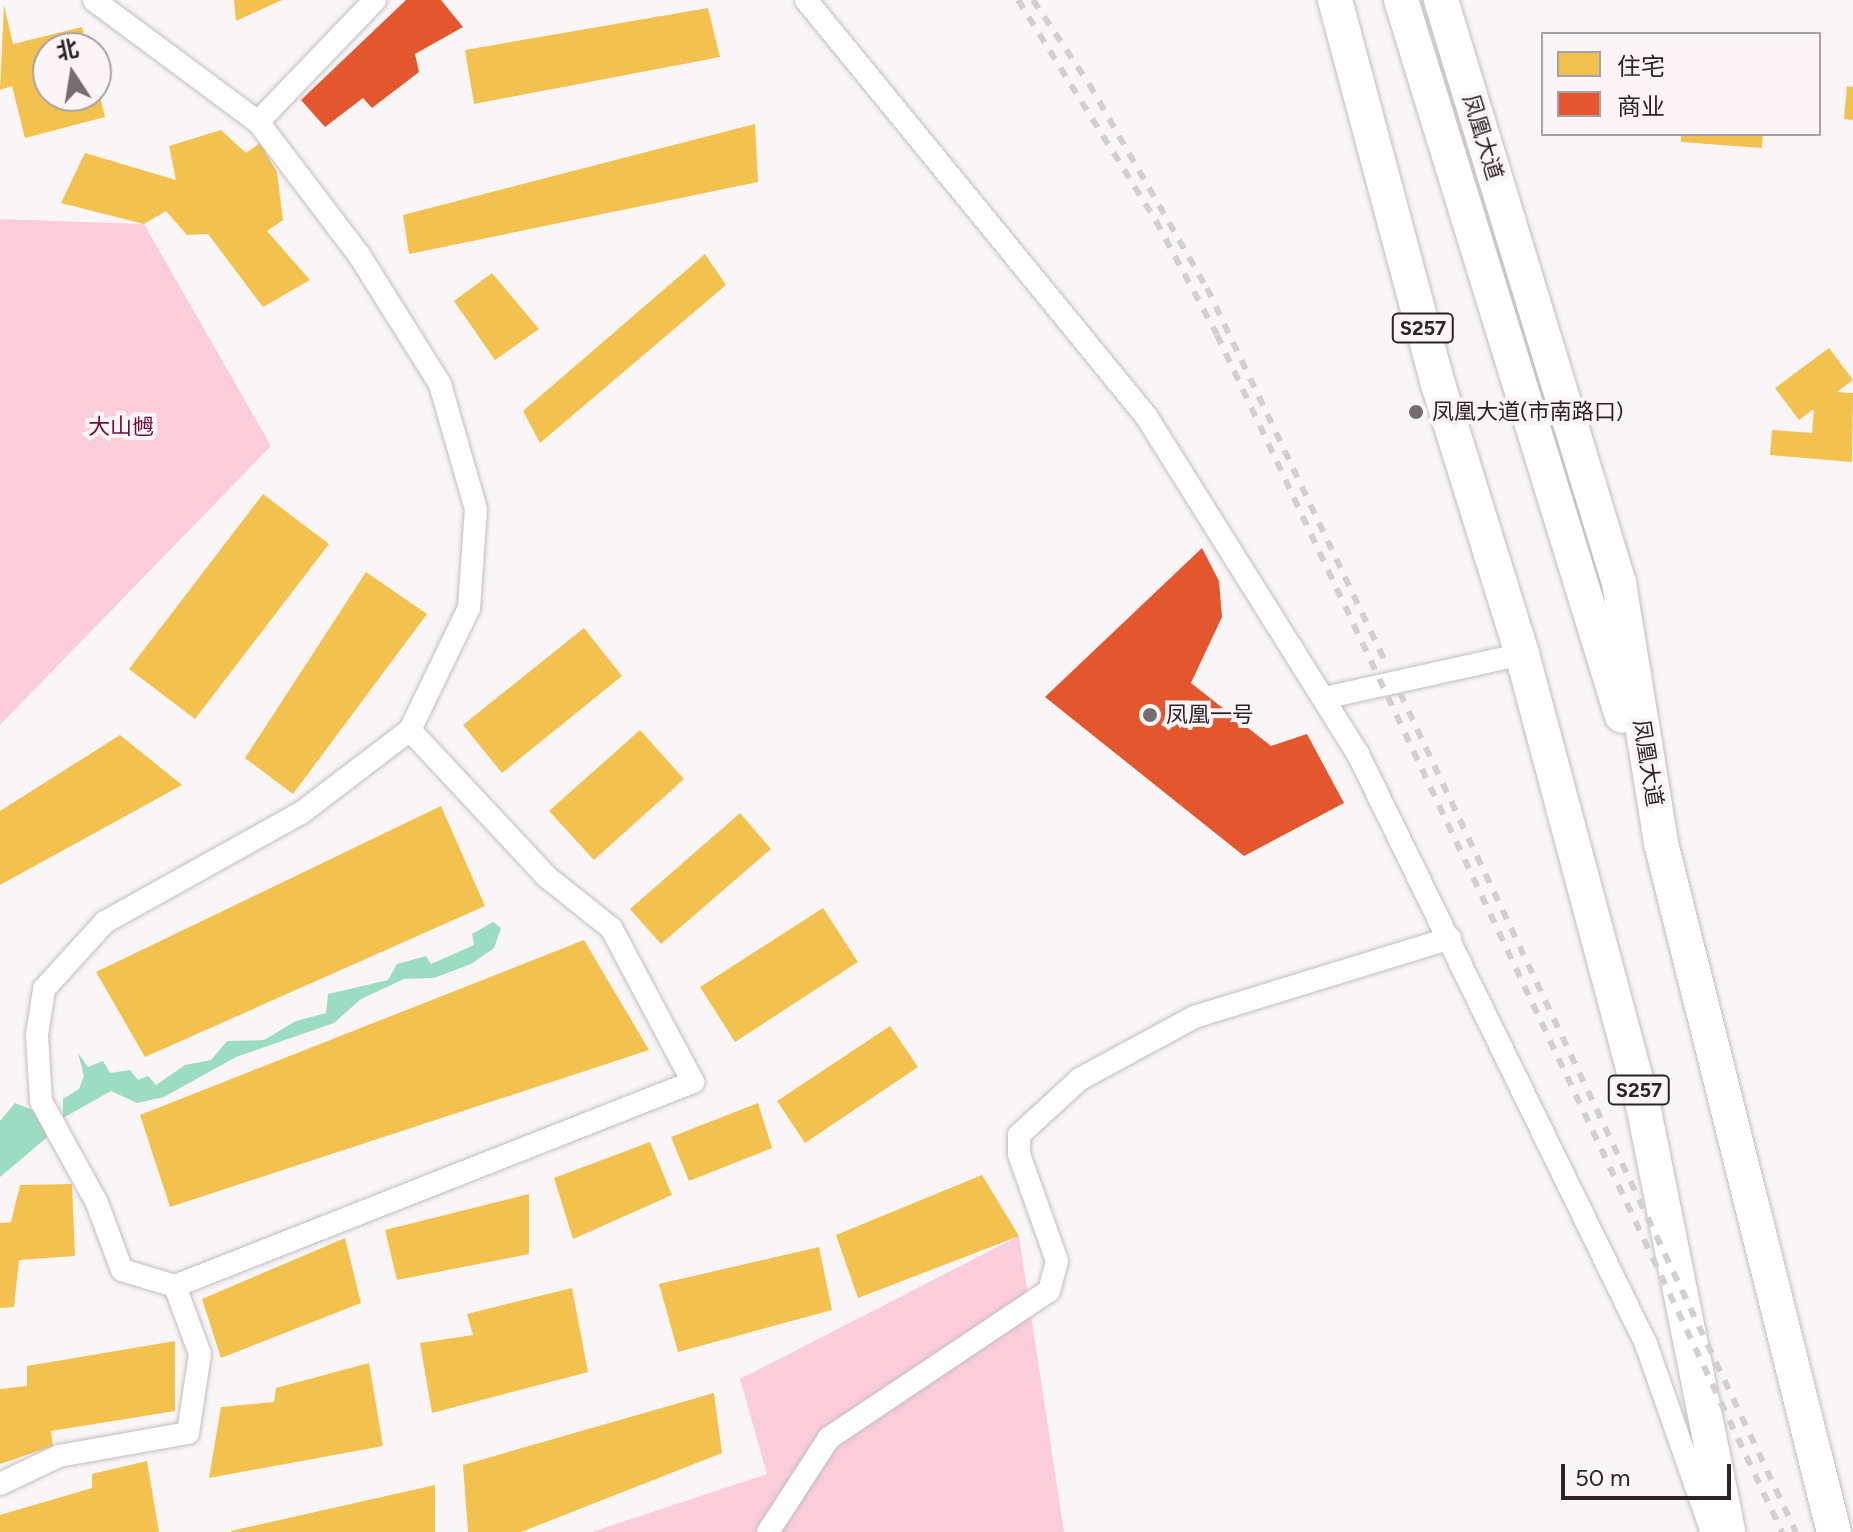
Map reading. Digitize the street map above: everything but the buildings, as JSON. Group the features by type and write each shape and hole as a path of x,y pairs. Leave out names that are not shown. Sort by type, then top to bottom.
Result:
{"main road":[{"name":"S257","path":"1335,0 1438,384 1522,654 1643,1105 1728,1532"},
{"path":"1404,0 1661,843"},
{"name":"凤凰大道","path":"1441,0 1619,583 1661,843 1834,1532"}],"street":[{"path":"94,0 258,122 359,255 440,384 476,509 469,608 410,730 301,813 105,922 44,989 37,1035 41,1101 97,1203 122,1270 175,1286 693,1082 611,928 547,877 410,730"},
{"path":"258,122 375,0"},
{"path":"806,0 1146,416 1358,754 1646,1344 1712,1532"},
{"path":"1324,698 1522,654"},
{"path":"768,1532 829,1438 1049,1291 1057,1261 1019,1154 1019,1135 1040,1113 1080,1079 1194,1017 1450,938"},
{"path":"0,1484 59,1456 188,1433 200,1354 175,1286"}],"green space":[{"name":"大山乸","path":"0,219 144,224 271,446 0,725"},
{"path":"1019,1236 1064,1532 592,1532 767,1474 740,1379"}],"shaded area":[{"path":"493,922 501,928 494,948 471,964 434,978 404,979 361,999 334,1023 236,1057 164,1097 137,1103 111,1091 63,1118 63,1099 79,1089 84,1076 78,1053 88,1067 103,1061 110,1073 130,1070 138,1080 148,1076 156,1085 185,1065 211,1060 227,1041 264,1040 296,1021 326,1013 328,994 388,980 397,964 426,956 431,964 474,945 472,934"},
{"path":"15,1103 38,1112 51,1134 0,1177 0,1121"}],"railway":[{"path":"1018,0 1156,221 1217,335 1782,1532"},
{"path":"1033,0 1089,84 1207,288 1388,667"},
{"path":"1400,693 1796,1532"}],"place":[{"name":"凤凰大道(市南路口)","path":"1416,412"},
{"name":"凤凰一号","path":"1150,715"}]}
